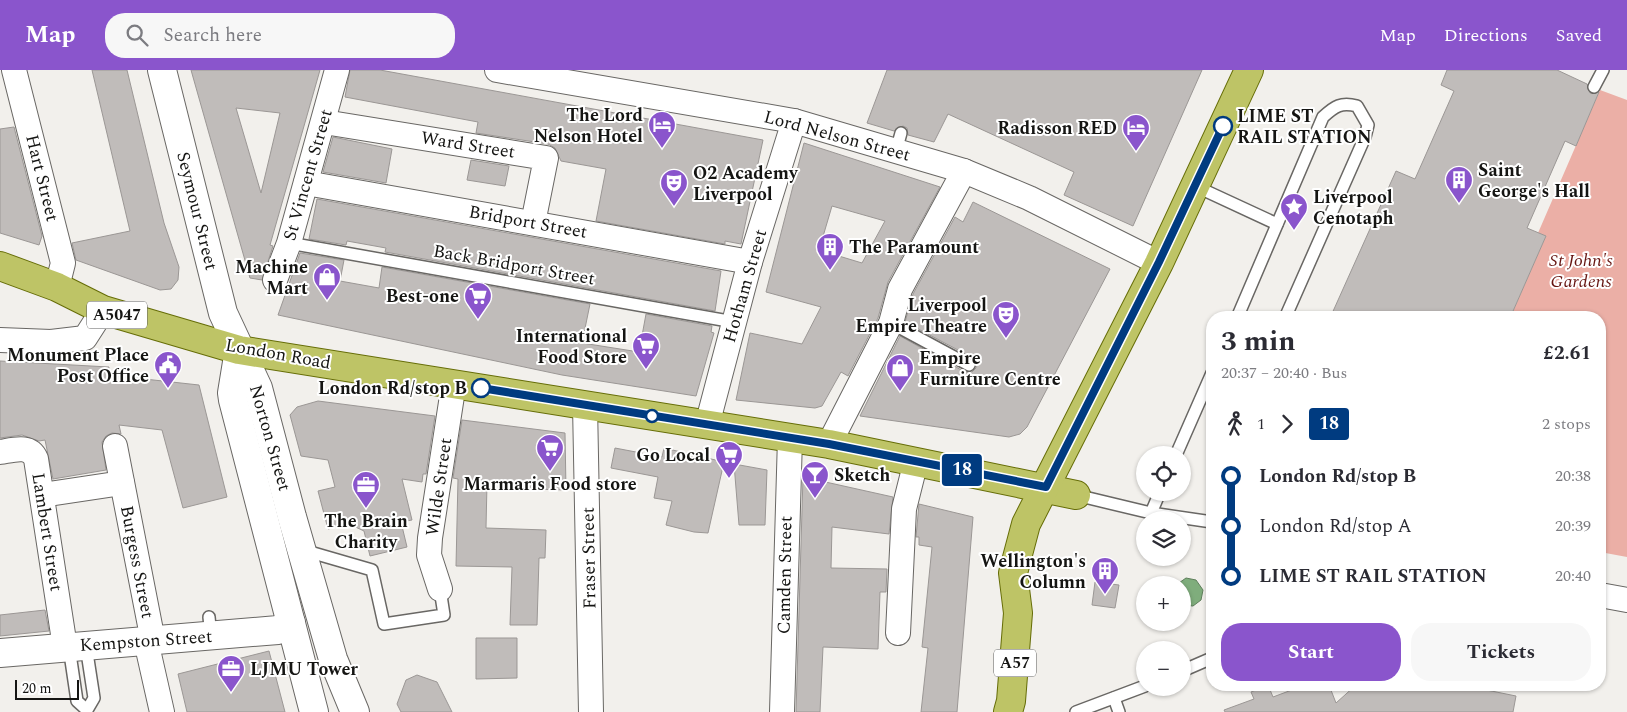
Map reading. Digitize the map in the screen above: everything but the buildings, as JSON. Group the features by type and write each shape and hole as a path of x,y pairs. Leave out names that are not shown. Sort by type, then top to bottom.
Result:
{"main road":[{"name":"Seymour Street","path":"162,70 223,312 239,350"},
{"path":"1046,487 1159,262 1249,70"},
{"name":"London Road","path":"0,266 57,287 103,310 239,350 829,444 1046,487 1076,495"},
{"name":"Norton Street","path":"239,350 258,388 301,550 333,658 355,712"},
{"name":"Norton Street","path":"239,350 232,393 314,712"},
{"name":"A57","path":"1008,712 1012,701 1018,613 1013,573 1014,563 1026,524 1046,487"},
{"name":"Kempston Street","path":"0,653 149,641 210,626 278,630 291,623"}],"street":[{"name":"Hart Street","path":"14,70 63,263 57,287"},
{"name":"St Vincent Street","path":"275,280 289,243 337,70"},
{"name":"Lord Nelson Street","path":"496,70 794,120 898,142 1029,198 1159,262"},
{"name":"Hotham Street","path":"707,425 750,262 794,120"},
{"name":"Ward Street","path":"324,122 546,158 533,223"},
{"path":"829,444 890,323 900,289 964,171"},
{"name":"Bridport Street","path":"306,183 750,262"},
{"path":"0,340 51,342 85,338 103,310"},
{"name":"Wilde Street","path":"440,589 429,555 454,383"},
{"name":"Fraser Street","path":"585,405 591,712"},
{"name":"Camden Street","path":"782,712 790,438"},
{"name":"Burgess Street","path":"115,446 162,712"},
{"name":"Lambert Street","path":"0,452 21,449 31,451 36,459 73,646"},
{"path":"898,633 904,509 916,461"},
{"name":"Burgess Street","path":"42,495 122,483"},
{"path":"1606,596 1627,600"}],"lane":[{"path":"1594,87 1603,70"},
{"path":"1239,311 1324,118 1334,106 1346,104 1357,106 1368,125 1366,137 1288,311"},
{"path":"1195,186 1277,224"},
{"name":"Back Bridport Street","path":"289,243 734,322"},
{"path":"890,323 969,364"},
{"path":"1180,446 1206,386"},
{"path":"1076,495 1143,511"},
{"path":"1191,519 1206,521"},
{"path":"301,550 372,570 384,624 444,615 440,589"},
{"path":"1191,667 1206,661"},
{"path":"1076,712 1136,689"},
{"path":"1114,698 1119,712"}],"green space":[{"name":"St John's Gardens","path":"1600,90 1627,100 1627,557 1606,553 1606,311 1513,311 1546,236 1538,233"}],"shaded area":[{"path":"1191,579 1196,580 1203,590 1201,600 1191,606"}],"bus line":[{"name":"18","path":"481,388 829,444 1046,487 1159,262 1223,126"}],"place":[{"name":"LIME ST RAIL STATION","path":"1223,126"},
{"name":"The Lord Nelson Hotel","path":"662,149"},
{"name":"Radisson RED","path":"1136,152"},
{"name":"Saint George's Hall","path":"1459,204"},
{"name":"O2 Academy Liverpool","path":"674,207"},
{"name":"Liverpool Cenotaph","path":"1294,231"},
{"name":"The Paramount","path":"830,271"},
{"name":"Machine Mart","path":"327,301"},
{"name":"Best-one","path":"478,320"},
{"name":"Liverpool Empire Theatre","path":"1006,339"},
{"name":"International Food Store","path":"646,370"},
{"name":"London Rd/stop B","path":"481,388"},
{"name":"Monument Place Post Office","path":"168,389"},
{"name":"Empire Furniture Centre","path":"900,392"},
{"name":"Marmaris Food store","path":"550,472"},
{"name":"Go Local","path":"729,479"},
{"name":"Sketch","path":"815,499"},
{"name":"The Brain Charity","path":"366,509"},
{"name":"Wellington's Column","path":"1105,595"},
{"name":"LJMU Tower","path":"231,693"}]}
